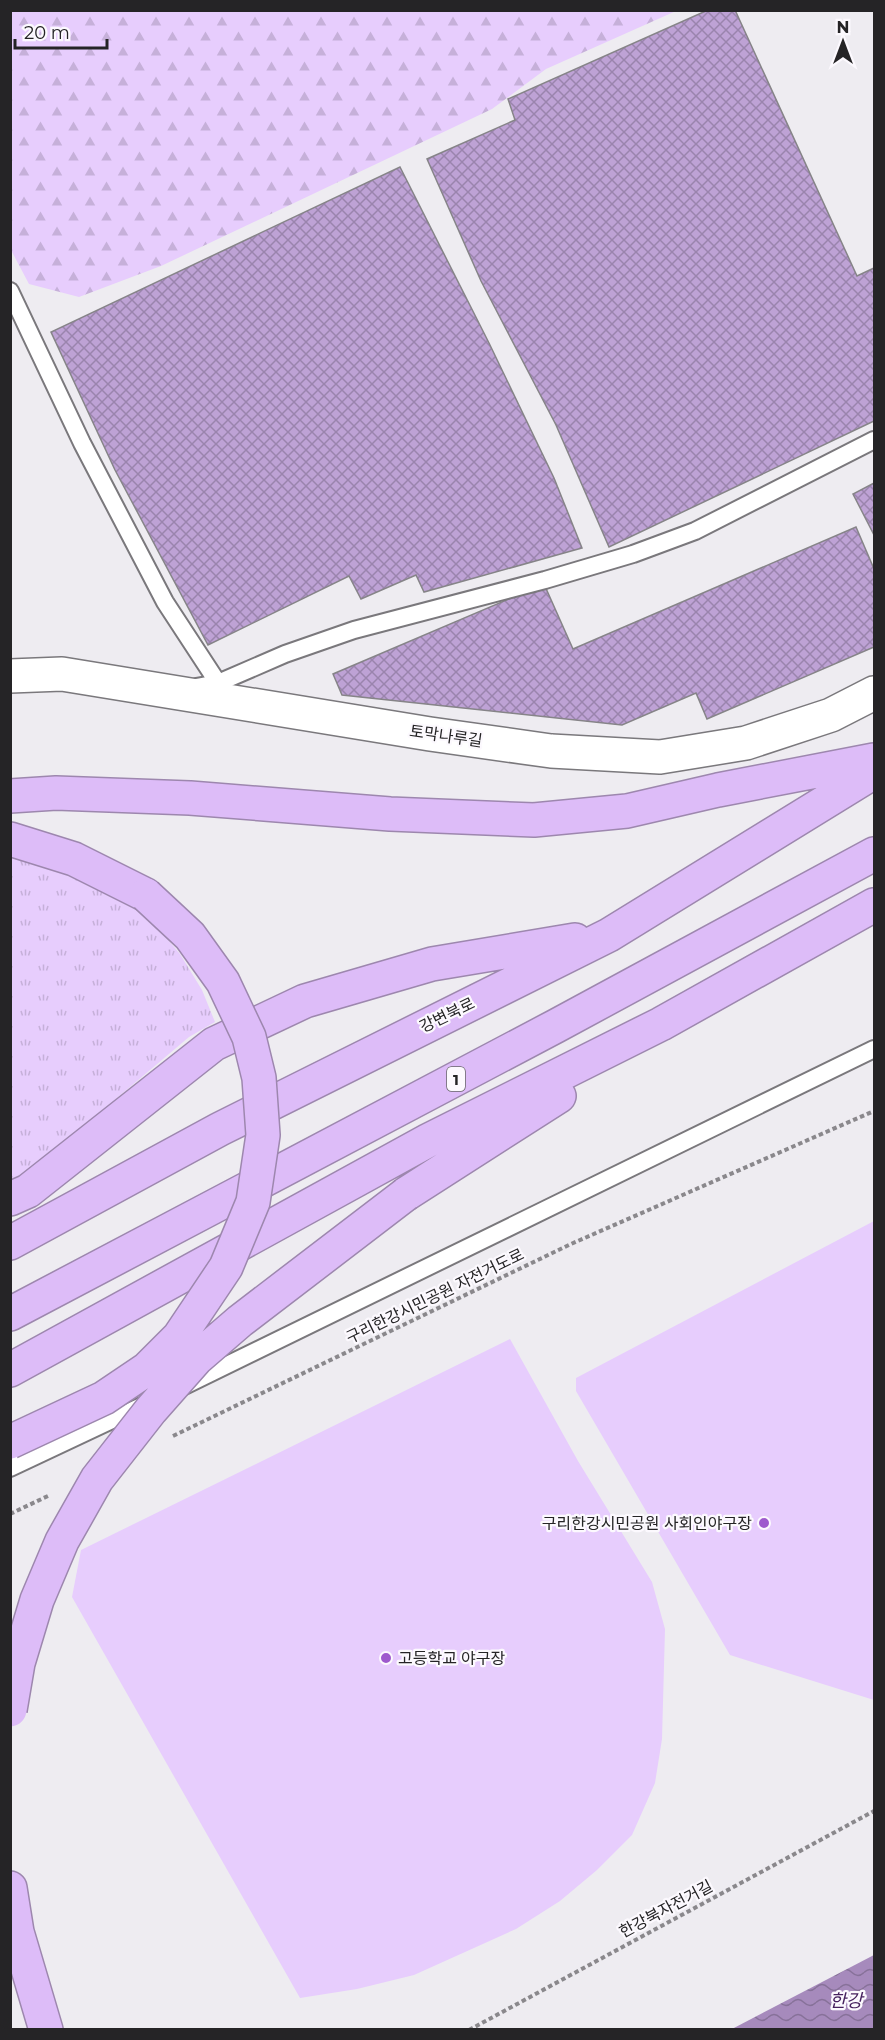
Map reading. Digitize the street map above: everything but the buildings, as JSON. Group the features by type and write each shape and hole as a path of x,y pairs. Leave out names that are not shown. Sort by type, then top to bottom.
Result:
{"highway":[{"path":"10,796 56,793 190,798 390,814 534,820 627,811 718,790 874,760"},
{"name":"강변북로","path":"10,1243 220,1129 609,935 874,772"},
{"path":"10,839 75,859 146,896 190,936 223,982 249,1037 258,1078 263,1135 253,1202 226,1267 179,1337 147,1369 104,1398 10,1442"},
{"name":"1","path":"10,1314 556,1026 874,854"},
{"path":"10,1370 429,1140 661,1024 874,905"},
{"path":"10,1199 28,1191 214,1044 305,1001 432,964 609,935"},
{"path":"10,1710 18,1663 37,1600 62,1541 97,1479 196,1359 240,1321 406,1194 588,1078 661,1024"},
{"path":"10,1888 17,1932 46,2030"}],"street":[{"name":"토막나루길","path":"10,676 62,674 430,734 551,751 660,757 746,743 831,715 874,693"}],"lane":[{"path":"10,291 82,443 160,592 218,683"},
{"path":"167,692 218,683 285,654 354,630 545,580 633,554 695,531 874,440"},
{"path":"10,1468 280,1341 874,1049"}],"path":[{"name":"구리한강시민공원 자전거도로","path":"172,1436 571,1244 874,1111"},
{"path":"10,1514 54,1494"},
{"name":"한강북자전거길","path":"469,2030 874,1811"}],"green space":[{"path":"10,11 676,11 546,69 492,109 161,266 79,297 29,284 11,250"},
{"path":"11,846 91,872 153,922 180,954 202,990 215,1022 189,1037 117,1098 89,1126 11,1184"},
{"name":"구리한강시민공원 사회인야구장","path":"874,1221 874,1700 730,1655 576,1391 576,1378"},
{"name":"고등학교 야구장","path":"510,1339 578,1461 652,1582 665,1629 662,1739 655,1783 632,1835 597,1870 560,1901 516,1929 414,1975 357,1989 300,1998 72,1597 81,1550"}],"water":[{"name":"한강","path":"874,1955 874,2029 732,2029"}],"place":[{"name":"구리한강시민공원 사회인야구장","path":"764,1523"},
{"name":"고등학교 야구장","path":"386,1658"}]}
